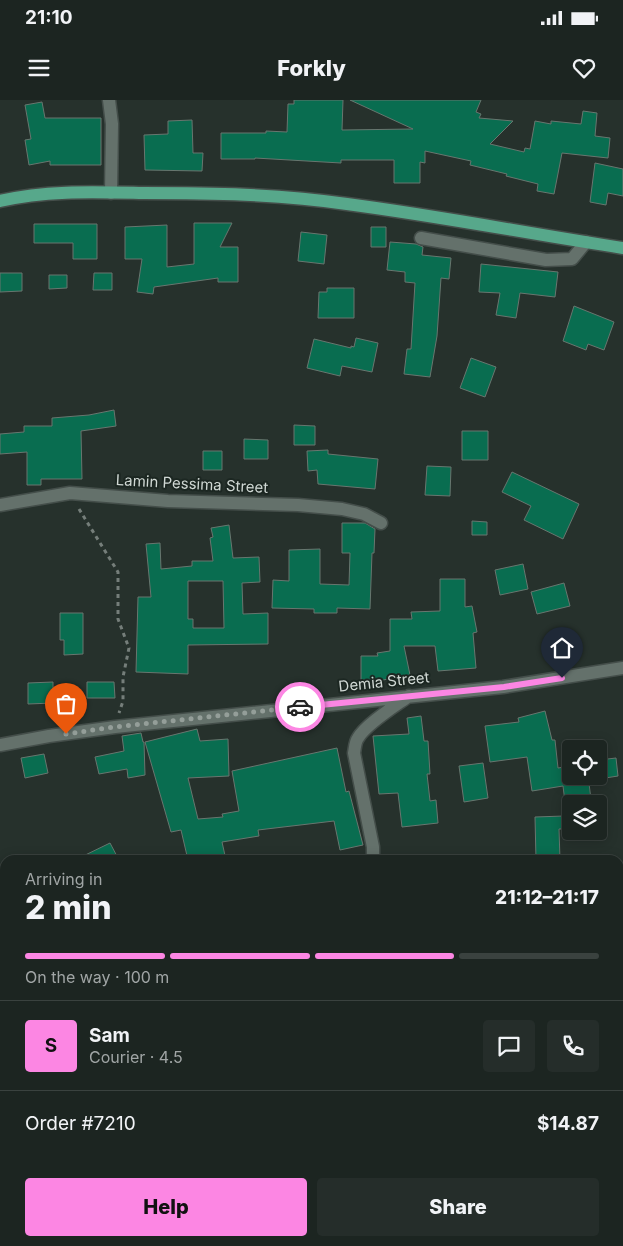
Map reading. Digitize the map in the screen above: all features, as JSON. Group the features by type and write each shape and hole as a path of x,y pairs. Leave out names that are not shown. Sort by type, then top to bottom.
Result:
{"main road":[{"path":"0,201 16,197 62,193 111,192 274,196 346,203 623,248"}],"street":[{"path":"109,100 112,124 111,192"},
{"path":"421,238 546,260 572,259 586,242"},
{"name":"Lamin Pessima Street","path":"0,505 70,493 168,501 298,505 342,509 364,514 381,523"},
{"name":"Demia Street","path":"0,745 114,727 504,687 623,668"},
{"path":"373,855 354,753 359,736 408,696"}],"path":[{"path":"70,493 118,572 118,619 129,648 123,676 123,701 114,727"}],"building":[{"path":"294,100 343,100 342,130 413,129 350,100 481,100 476,112 481,114 479,118 513,121 490,144 524,152 525,148 530,149 535,121 551,124 551,121 581,124 583,111 597,113 595,136 610,138 608,158 562,153 554,194 537,191 538,184 470,165 471,161 425,151 425,163 420,162 420,183 394,183 394,160 341,160 341,163 255,158 221,159 221,133 287,132 288,104 294,104"},
{"path":"42,102 45,118 101,118 101,165 50,165 50,161 29,165 25,140 31,139 25,105"},
{"path":"192,120 193,153 203,153 202,171 145,170 144,135 168,134 168,121"},
{"path":"595,163 623,169 623,196 608,193 606,205 590,202"},
{"path":"194,223 232,223 220,247 238,247 238,282 218,282 218,278 154,287 153,294 137,292 142,259 125,259 125,227 167,225 167,267 194,264"},
{"path":"34,224 97,224 97,259 73,259 73,243 34,243"},
{"path":"371,227 386,227 386,247 371,247"},
{"path":"301,232 327,235 324,264 298,261"},
{"path":"390,242 416,244 423,247 422,255 451,258 449,279 441,278 437,336 430,377 404,374 407,349 411,349 415,283 405,282 405,272 387,270"},
{"path":"481,264 558,272 555,297 520,293 516,318 496,315 500,293 479,292"},
{"path":"0,273 22,273 22,291 0,292"},
{"path":"94,273 112,273 112,290 93,290"},
{"path":"49,275 67,275 67,288 49,289"},
{"path":"327,288 354,288 354,318 318,318 319,292 327,292"},
{"path":"574,306 614,322 604,350 588,344 586,350 563,341"},
{"path":"356,338 378,343 372,372 342,366 340,376 307,368 314,339 351,348 351,346 354,347"},
{"path":"471,358 496,367 485,397 460,388"},
{"path":"114,410 116,426 81,431 82,479 41,479 41,485 27,485 27,452 0,454 0,434 24,432 24,426 52,426 52,418 89,415"},
{"path":"294,425 315,426 315,445 294,445"},
{"path":"462,431 488,431 488,460 462,460"},
{"path":"244,439 268,440 268,459 244,459"},
{"path":"328,450 328,454 378,459 375,489 318,484 317,470 308,471 307,451"},
{"path":"203,451 222,451 222,470 203,470"},
{"path":"427,466 451,467 450,496 425,495"},
{"path":"512,472 579,504 563,539 524,520 531,506 502,492"},
{"path":"472,521 487,522 487,535 472,535"},
{"path":"342,523 365,523 375,529 370,609 337,608 337,613 314,613 314,609 272,608 273,580 289,581 289,550 320,549 320,584 349,585 350,553 342,553"},
{"path":"229,525 233,558 259,557 260,582 242,583 243,614 268,613 268,644 188,645 188,674 136,672 138,597 151,597 146,544 160,543 161,569 192,566 192,561 213,561 210,538 213,537 211,528","holes":["188,581 223,581 224,628 193,628 193,619 188,619"]},
{"path":"523,564 528,589 500,595 495,570"},
{"path":"440,579 465,579 465,607 472,606 477,632 473,633 476,668 438,671 435,646 404,646 410,675 383,680 361,680 361,656 378,656 377,653 390,651 390,619 412,619 411,612 440,611"},
{"path":"564,583 570,606 537,614 531,592"},
{"path":"60,613 83,613 83,654 64,655 64,640 60,640"},
{"path":"53,682 53,703 28,704 28,683"},
{"path":"87,682 114,682 115,698 87,698"},
{"path":"545,711 552,740 555,740 558,768 562,767 562,785 589,785 590,795 564,795 563,786 532,791 527,757 490,762 485,726 519,722 518,718"},
{"path":"421,716 424,741 428,741 430,774 427,774 430,801 436,800 438,823 402,827 398,793 379,794 373,736 409,734 407,718"},
{"path":"197,729 200,741 228,739 229,776 188,778 198,819 223,817 222,814 239,811 232,771 337,748 346,792 349,791 363,845 340,850 334,821 258,830 259,836 222,842 225,855 187,855 181,830 171,832 145,742"},
{"path":"141,733 144,742 145,775 128,778 127,769 99,774 95,757 124,751 122,736"},
{"path":"44,754 48,773 25,778 21,758"},
{"path":"616,758 618,776 607,778 607,759"},
{"path":"483,763 488,798 464,802 459,766"},
{"path":"562,816 562,829 559,829 560,855 536,855 535,817"},
{"path":"110,843 116,855 85,855"}],"way so far":[{"path":"66,734 300,707"}],"route":[{"path":"300,707 504,687 562,678"}]}
